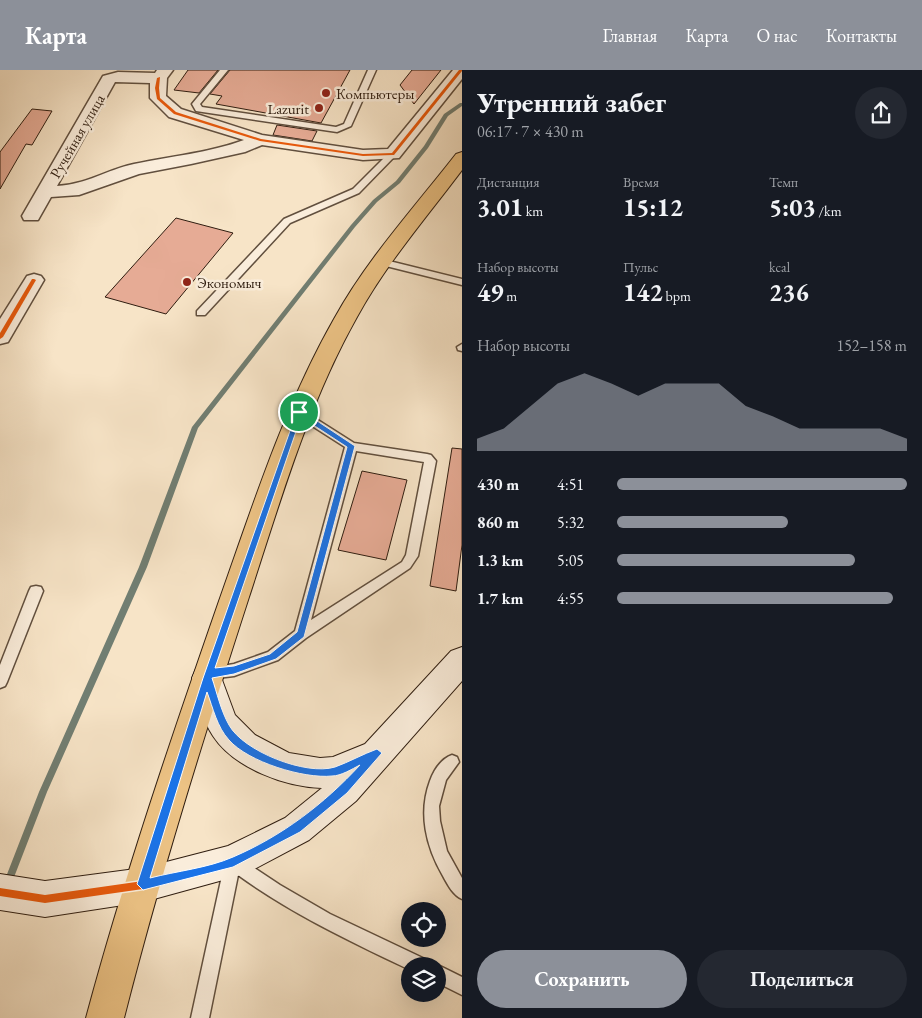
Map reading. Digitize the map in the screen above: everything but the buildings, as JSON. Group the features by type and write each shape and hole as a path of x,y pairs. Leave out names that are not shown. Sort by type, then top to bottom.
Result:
{"main road":[{"path":"105,1018 143,884 208,675 299,412 345,318 381,262 462,159"},
{"path":"0,892 44,899 143,884 233,862 297,829 344,790 462,660"},
{"path":"208,675 224,726 234,739 265,759 299,771 333,772 377,753"}],"street":[{"path":"162,74 158,98 175,113 260,140 363,155 393,154 461,70"},
{"name":"Ручейная улица","path":"44,192 109,79 162,74"},
{"path":"31,216 44,192 79,190 135,169 239,148 260,140"},
{"path":"0,337 34,280"}],"lane":[{"path":"224,70 196,104 199,108 206,111 337,130 347,126 372,70"},
{"path":"201,313 287,221 356,191 393,154"},
{"path":"381,262 462,282"},
{"path":"208,675 234,670 273,656 301,634 406,566 412,556 430,461 427,458 351,446 299,412"},
{"path":"301,634 351,446"},
{"path":"0,682 36,591"},
{"path":"452,762 439,776 434,793 434,835 440,858 462,891"},
{"path":"200,1018 233,862 274,891 324,920 402,957"},
{"path":"446,978 462,986"}],"waterway":[{"path":"8,882 43,792 143,567 195,427 353,226 375,201 398,182 426,147 446,115 462,104"}],"cycle path":[{"path":"159,78 158,98 175,113 260,140 363,155 393,154 461,70"},
{"path":"0,337 34,280"},
{"path":"0,892 45,899 143,885"}],"place":[{"name":"Компьютеры","path":"326,93"},
{"name":"Lazurit","path":"319,108"},
{"name":"Экономыч","path":"187,282"}],"route":[{"path":"299,412 351,446 301,634 273,656 234,670 209,673 207,678 218,714 224,726 234,739 265,759 299,771 333,772 377,753 344,790 297,829 233,862 143,884 196,710 280,465 299,412"}]}
